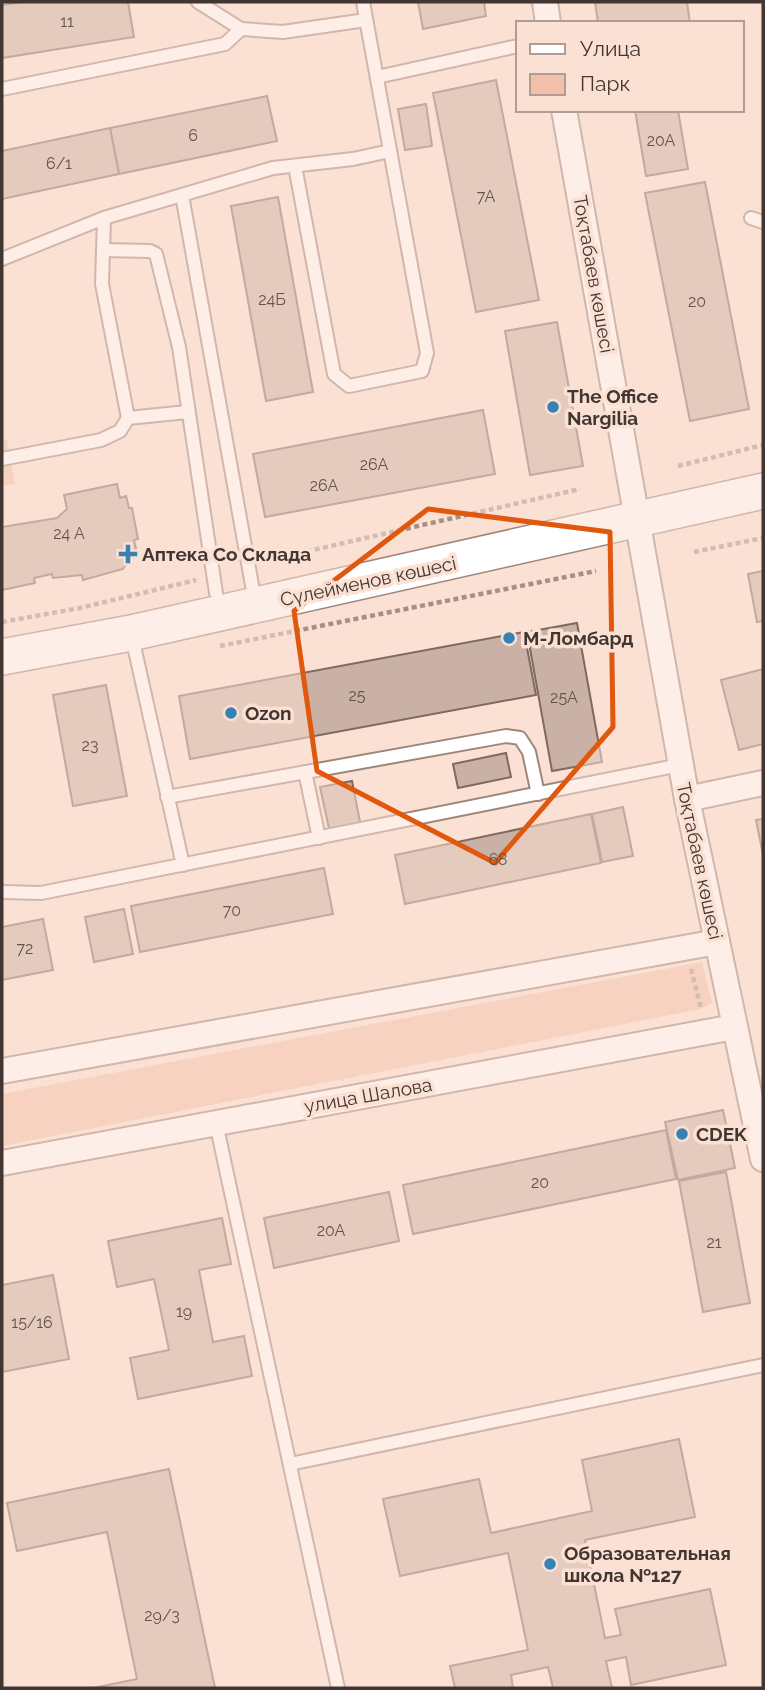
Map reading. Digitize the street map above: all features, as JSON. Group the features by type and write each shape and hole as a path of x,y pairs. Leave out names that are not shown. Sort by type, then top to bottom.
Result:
{"street":[{"path":"545,2 548,21"},
{"name":"Тоқтабаев көшесі","path":"564,112 680,765 763,1159"},
{"name":"Сүлейменов көшесі","path":"2,657 131,633 686,508 753,496"},
{"path":"687,799 763,783"},
{"path":"2,1071 717,942"},
{"name":"улица Шалова","path":"2,1163 734,1027"}],"lane":[{"path":"198,2 241,29 283,32 366,20"},
{"path":"295,166 334,374 349,386 422,371 427,353 363,2"},
{"path":"2,89 225,44 241,29"},
{"path":"377,77 516,46"},
{"path":"2,259 104,218 273,168 390,151"},
{"path":"182,195 256,606"},
{"path":"2,459 101,440 120,431 128,418 102,284 104,218"},
{"path":"103,250 150,251 156,254 179,347 216,593"},
{"path":"128,418 187,412"},
{"path":"131,633 183,865"},
{"path":"167,797 506,736 520,738 529,752 538,794"},
{"path":"2,892 41,893 680,765"},
{"path":"305,772 319,838"},
{"path":"216,1123 338,1688"},
{"path":"290,1464 763,1365"}],"path":[{"path":"678,466 763,445"},
{"path":"248,566 319,546 580,489"},
{"path":"694,552 763,538"},
{"path":"218,647 596,571"},
{"path":"2,622 80,608 213,575"},
{"path":"689,963 701,1009"}],"highlighted area":[{"path":"428,509 610,532 613,727 495,863 317,771 294,611"}],"green space":[{"path":"7,439 15,484 2,486 2,440"},
{"path":"702,962 712,1003 701,1009 2,1146 2,1094"}],"building":[{"path":"22,2 128,2 134,37 2,58 2,5"},
{"path":"418,2 484,2 486,16 423,29"},
{"path":"595,2 687,2 690,21 598,21"},
{"path":"496,80 539,300 476,312 433,93"},
{"path":"267,96 277,141 119,174 110,128"},
{"path":"426,104 432,146 405,150 398,109"},
{"path":"635,112 678,112 688,169 646,176"},
{"path":"110,128 119,174 2,199 2,151"},
{"path":"705,182 749,409 690,421 645,193"},
{"path":"278,197 313,392 266,401 231,206"},
{"path":"557,322 583,466 530,475 505,331"},
{"path":"483,410 495,474 265,517 253,454"},
{"path":"117,484 120,498 126,496 129,508 132,508 138,539 134,540 136,549 123,569 83,580 82,575 53,578 52,574 34,578 35,583 2,590 2,527 57,518 67,509 64,495"},
{"path":"763,571 763,621 757,622 748,574"},
{"path":"577,623 602,762 552,771 527,632"},
{"path":"524,632 536,695 190,759 179,696"},
{"path":"763,669 763,744 739,750 721,680"},
{"path":"106,685 127,796 73,806 53,695"},
{"path":"506,753 511,777 458,788 453,764"},
{"path":"352,781 361,827 330,833 320,787"},
{"path":"623,807 633,856 602,862 592,814"},
{"path":"591,814 601,863 405,904 395,855"},
{"path":"763,819 763,855 756,820"},
{"path":"324,868 333,914 140,952 131,906"},
{"path":"124,909 133,954 94,962 85,917"},
{"path":"43,919 53,970 2,980 2,927"},
{"path":"723,1110 735,1168 678,1180 665,1122"},
{"path":"666,1130 676,1179 413,1234 403,1185"},
{"path":"726,1172 750,1303 703,1312 679,1181"},
{"path":"389,1192 399,1241 274,1268 264,1218"},
{"path":"222,1218 231,1264 199,1270 213,1342 244,1336 252,1376 138,1399 130,1358 169,1350 154,1279 117,1287 108,1241"},
{"path":"53,1275 69,1359 2,1372 2,1285"},
{"name":"Образовательная школа №127","path":"679,1439 695,1517 585,1540 605,1638 621,1635 615,1609 710,1589 726,1665 631,1685 626,1657 606,1661 612,1688 553,1688 548,1667 511,1675 513,1688 455,1688 450,1666 528,1650 508,1553 400,1576 383,1499 479,1479 491,1533 592,1511 582,1460"},
{"path":"169,1469 215,1688 93,1688 137,1679 107,1532 17,1551 7,1503"}],"place":[{"name":"The Office Nargilia","path":"553,407"},
{"name":"Аптека Со Склада","path":"128,554"},
{"name":"М-Ломбард","path":"509,638"},
{"name":"Ozon","path":"231,713"},
{"name":"CDEK","path":"682,1134"},
{"name":"Образовательная школа №127","path":"550,1564"}]}
